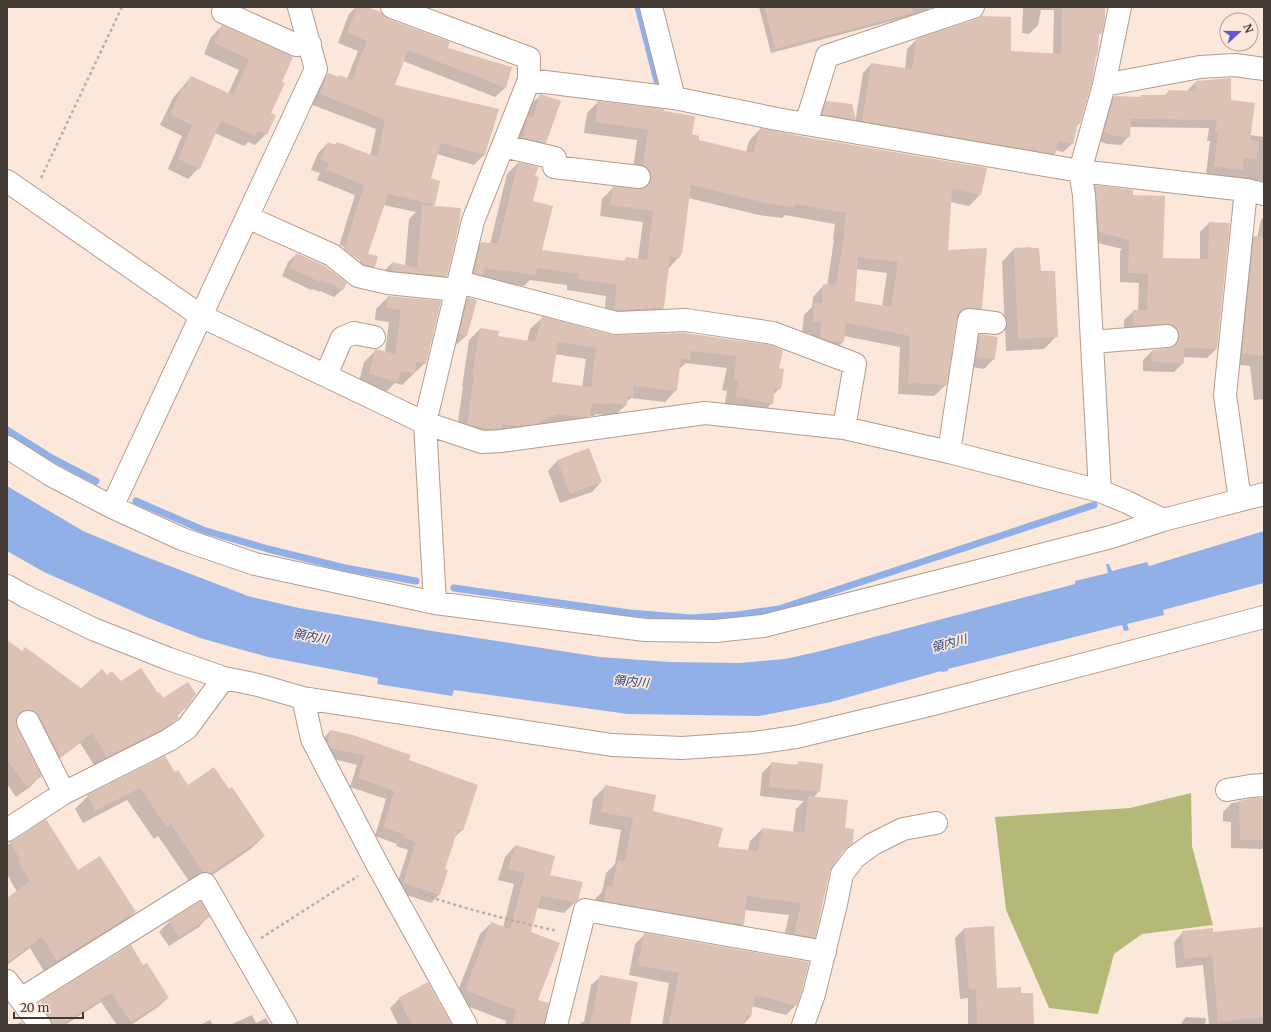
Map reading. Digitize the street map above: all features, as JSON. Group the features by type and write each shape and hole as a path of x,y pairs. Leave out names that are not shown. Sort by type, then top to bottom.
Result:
{"street":[{"path":"112,507 316,69 299,7"},
{"path":"392,7 528,58 529,80 473,221 425,423 435,603"},
{"path":"651,7 674,98"},
{"path":"806,124 827,56 973,7"},
{"path":"1100,490 1084,196 1080,171 1104,84 1120,7"},
{"path":"222,12 296,45 310,44"},
{"path":"1104,84 1200,67 1235,65 1264,68"},
{"path":"529,80 674,98 777,120 1080,171 1255,192 1225,395 1240,500"},
{"path":"503,146 555,158 554,166 639,177"},
{"path":"7,181 201,316 425,423 482,442 501,441 705,413 844,428 949,452 1100,490 1163,520"},
{"path":"247,217 332,255 358,276 388,283 458,286 616,323 686,320 773,333 855,364 844,428"},
{"path":"949,452 969,320 995,323"},
{"path":"326,375 342,338 354,333 374,337"},
{"path":"1092,342 1167,336"},
{"path":"7,448 51,475 112,507 182,539 255,564 435,603 646,630 715,631 763,626 1112,537 1163,520 1264,494"},
{"path":"7,586 93,629 169,659 224,678 258,685 303,698 612,745 682,748 754,743 796,737 907,710 1264,617"},
{"path":"7,830 64,793 169,740 187,728 224,678"},
{"path":"303,698 312,739 382,873 466,1025"},
{"path":"28,722 64,793"},
{"path":"1228,790 1264,785"},
{"path":"803,1025 814,994 825,952 842,874 855,857 873,844 903,829 936,823"},
{"path":"21,999 205,884 286,1025"},
{"path":"556,1025 585,910 825,952"},
{"path":"7,981 40,1025"}],"path":[{"path":"32,199 122,7"},
{"path":"243,949 382,873 439,900 499,917 578,936"}],"green space":[{"path":"1191,793 1192,846 1213,925 1142,934 1114,954 1098,1014 1049,1008 1006,910 995,817 1130,808"}],"water":[{"name":"領内川","path":"7,486 83,531 248,596 299,608 432,631 600,657 669,662 740,663 785,659 821,651 1075,584 1075,581 1108,573 1106,564 1109,564 1112,571 1147,562 1149,566 1264,531 1264,583 1163,610 1164,615 1127,624 1129,630 1124,631 1122,625 948,669 948,671 941,671 831,702 759,716 628,714 454,690 452,696 377,684 378,678 268,657 200,638 146,617 44,572 7,551"}],"building":[{"path":"357,7 367,7 381,12 388,19 450,42 448,48 512,67 506,88 408,50 395,85 499,109 485,155 441,143 431,178 440,181 435,205 388,194 368,254 378,256 375,267 364,264 344,249 364,185 326,170 329,163 320,160 328,142 336,145 337,142 377,157 385,120 320,94 328,73 352,80 367,41 347,33"},
{"path":"764,7 912,7 913,13 775,49"},
{"path":"1062,7 1105,7 1105,18 1102,34 1099,34 1098,50 1092,82 1080,124 1078,123 1073,144 1058,141 1055,154 862,121 871,63 912,69 916,39 977,19 981,16 1011,17 1011,51 1061,54"},
{"path":"222,25 293,57 282,82 285,83 271,113 276,115 267,135 258,131 255,136 221,121 200,169 178,159 192,125 170,114 183,86 186,87 191,76 233,95 249,59 214,43"},
{"path":"1231,78 1231,100 1255,103 1250,140 1259,141 1256,160 1244,158 1243,170 1214,166 1218,133 1215,133 1217,120 1131,119 1130,137 1116,136 1104,132 1114,96 1141,97 1141,95 1168,95 1169,90 1195,91 1196,81"},
{"path":"540,94 561,101 546,143 523,138 528,116 533,117"},
{"path":"598,101 664,109 664,111 695,116 692,134 699,136 699,140 753,153 760,128 987,168 981,195 952,189 948,250 987,248 982,309 965,308 959,313 947,385 908,383 910,336 846,323 844,342 830,341 820,337 821,322 813,322 814,303 822,303 823,284 836,285 845,229 843,229 846,213 794,204 794,207 770,204 691,185 682,254 680,258 670,256 664,308 614,310 617,285 577,279 578,274 537,268 536,275 485,268 483,275 474,273 481,242 498,244 518,162 538,167 535,176 539,177 533,201 553,206 542,250 625,261 626,257 647,260 653,211 610,205 613,186 638,189 644,188 649,184 651,172 643,165 648,130 595,122","holes":["858,257 898,262 891,307 855,301"]},
{"path":"826,101 852,104 856,120 822,114"},
{"path":"1095,185 1133,190 1133,195 1165,196 1163,258 1208,259 1209,222 1230,223 1217,349 1184,348 1184,363 1151,362 1152,350 1174,346 1178,342 1179,335 1177,329 1173,325 1133,326 1133,310 1147,310 1148,274 1128,273 1129,241 1132,241 1099,232"},
{"path":"422,205 461,208 459,225 447,276 391,271 392,262 417,268"},
{"path":"1254,236 1264,237 1264,356 1242,353"},
{"path":"1014,248 1039,248 1041,271 1055,271 1058,337 1018,339"},
{"path":"296,253 325,266 347,283 343,290 329,283 320,282 290,268"},
{"path":"388,296 441,301 426,364 416,362 415,373 401,371 398,382 369,374 375,349 395,354 401,310 386,308"},
{"path":"468,297 477,300 467,336 459,334"},
{"path":"542,316 613,335 685,333 770,345 783,350 779,368 784,369 781,389 775,388 773,404 735,397 738,380 733,379 737,356 691,351 690,360 681,358 677,391 634,386 633,397 628,396 627,405 592,403 590,416 581,417 557,414 536,424 516,426 502,424 502,428 500,429 488,429 467,424 474,376 472,376 480,328 499,331 498,336 535,342","holes":["558,342 596,348 591,387 552,382"]},
{"path":"980,334 998,337 995,359 976,357"},
{"path":"589,448 602,482 570,494 557,460"},
{"path":"7,640 22,651 25,647 81,688 102,669 107,675 112,671 121,681 141,668 163,698 188,682 196,694 186,708 177,714 179,717 178,719 163,729 107,757 92,733 60,757 39,716 35,712 29,710 22,711 17,716 17,727 42,776 27,787 7,760"},
{"path":"330,730 353,735 411,755 409,760 478,785 463,831 458,829 445,869 448,870 440,895 403,883 416,842 404,838 405,835 383,827 394,791 358,778 365,756 331,748 328,742"},
{"path":"165,756 175,772 178,770 188,785 214,767 229,789 232,787 265,836 211,873 203,872 171,824 167,827 140,788 95,811 87,795"},
{"path":"798,761 823,764 820,792 769,787 771,762 798,765"},
{"path":"605,785 656,795 653,811 723,828 718,847 758,851 762,828 804,833 808,796 848,800 845,828 854,829 853,843 843,851 830,871 815,938 794,934 801,903 747,896 744,925 604,901 607,886 612,887 618,860 625,861 633,818 601,812"},
{"path":"1252,798 1264,798 1264,840 1240,840 1239,801"},
{"path":"46,819 78,870 100,856 136,912 57,961 42,937 7,963 7,898 30,881 18,861 20,859 9,842"},
{"path":"515,845 555,856 550,875 583,882 578,900 575,902 541,896 531,932 560,943 538,1000 549,1003 544,1025 512,1025 516,1010 465,990 491,922 510,929 525,873 508,869"},
{"path":"201,901 210,917 179,937 169,921"},
{"path":"994,926 997,988 1021,987 1021,993 1033,993 1034,1025 977,1025 976,989 969,990 964,928"},
{"path":"1264,927 1264,1017 1218,1022 1212,956 1184,959 1182,931 1213,928 1213,932"},
{"path":"644,933 809,962 797,1006 755,995 751,1016 746,1015 744,1025 669,1025 679,973 638,965"},
{"path":"131,945 143,965 147,963 169,998 131,1022 111,993 61,1025 52,1025 50,1018 41,1006 44,1004 41,1001"},
{"path":"600,975 638,982 630,1025 590,1025"},
{"path":"428,982 452,1025 412,1025 398,998"}],"waterway":[{"path":"638,7 657,81"},
{"path":"7,430 50,457 96,481"},
{"path":"136,501 203,530 268,549 345,568 416,581"},
{"path":"454,588 630,613 691,618 737,615 779,609 1094,505"}]}
